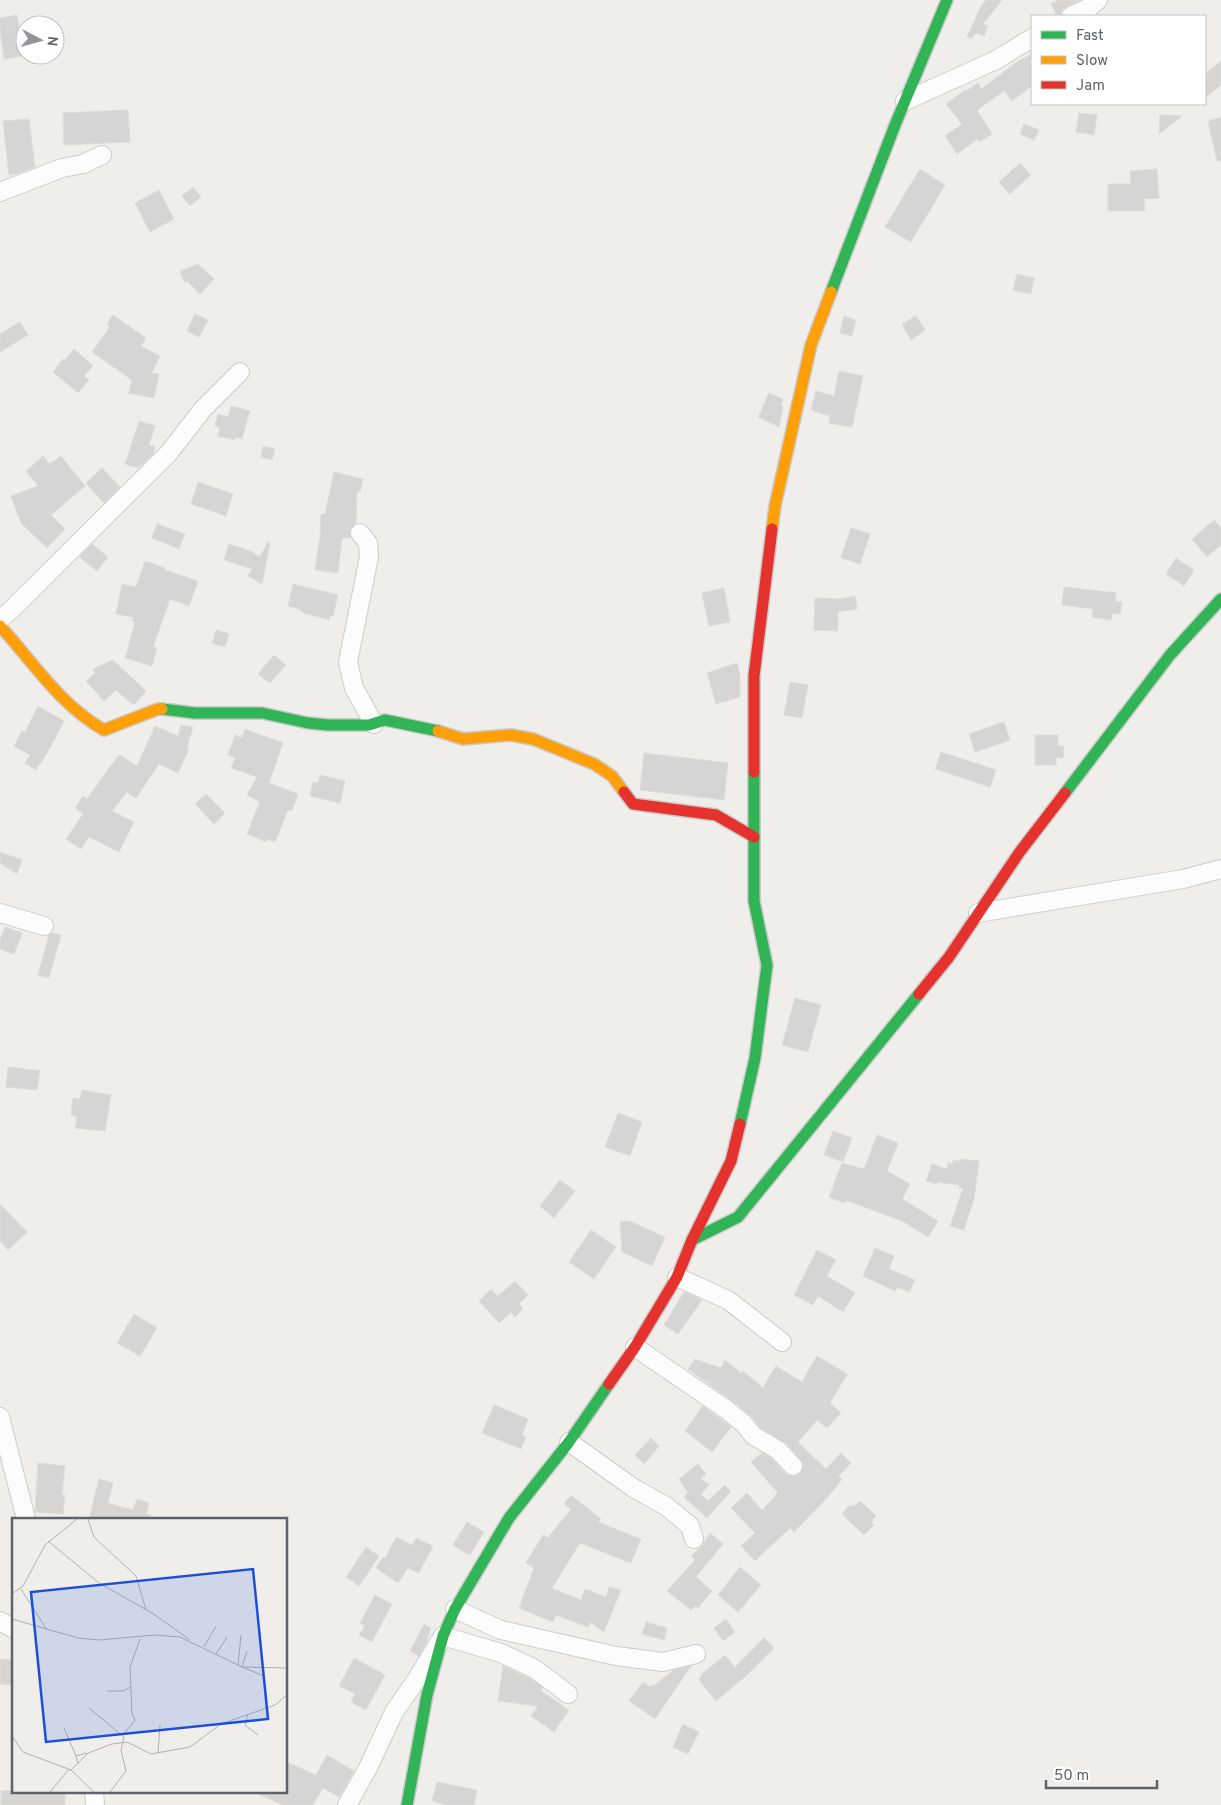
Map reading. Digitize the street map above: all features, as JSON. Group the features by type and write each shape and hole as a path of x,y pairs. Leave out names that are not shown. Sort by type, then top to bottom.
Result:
{"street":[{"path":"407,1805 427,1695 444,1636 455,1609 509,1518 569,1442 636,1347 677,1277 692,1240 731,1160 755,1058 767,965 754,901 754,676 775,506 810,345 905,101 947,0"},
{"path":"1073,15 1090,7 1098,0"},
{"path":"905,101 996,60 1031,39"},
{"path":"0,192 62,168 83,164 102,155"},
{"path":"0,619 168,454 203,409 240,372"},
{"path":"360,533 368,543 369,557 348,662 354,688 374,724"},
{"path":"692,1240 738,1217 949,957 1019,853 1170,655 1221,599"},
{"path":"0,626 18,644 42,677 74,709 92,724 104,730 158,709 195,713 262,714 328,725 352,726 374,724 385,720 434,730 463,740 511,735 532,739 594,764 612,776 633,804 716,815 754,837"},
{"path":"978,913 1183,879 1221,869"},
{"path":"0,913 44,926"},
{"path":"677,1277 728,1300 782,1342"},
{"path":"636,1347 738,1418 754,1436 778,1450 793,1466"},
{"path":"0,1418 26,1518"},
{"path":"569,1442 635,1488 666,1506 690,1526 694,1539"},
{"path":"455,1609 501,1630 616,1656 662,1662 696,1654"},
{"path":"0,1621 12,1628"},
{"path":"444,1636 500,1653 527,1665 568,1694"},
{"path":"347,1805 368,1768 394,1712 444,1636"},
{"path":"94,1792 96,1805"}],"building":[{"path":"986,0 1002,0 983,24 988,26 984,36 976,33 971,39 967,37 980,8"},
{"path":"1058,0 1080,0 1062,10 1061,15 1056,15 1051,4"},
{"path":"15,15 15,57 4,59 0,18"},
{"path":"1031,55 1031,87 1012,101 1004,91 977,110 992,134 979,142 978,139 957,154 945,136 962,124 946,104 978,83 981,89 1017,62"},
{"path":"1221,61 1221,85 1206,97 1206,73"},
{"path":"128,110 130,142 64,145 63,113"},
{"path":"1079,113 1097,115 1094,135 1076,132"},
{"path":"1160,115 1182,116 1159,134"},
{"path":"1221,117 1221,161 1217,161 1208,121"},
{"path":"29,119 35,167 9,175 3,121"},
{"path":"1024,124 1039,130 1034,140 1020,134"},
{"path":"1020,163 1031,175 1010,194 999,182"},
{"path":"920,169 945,185 911,242 885,227"},
{"path":"1157,169 1159,198 1144,199 1145,211 1108,211 1108,184 1131,184 1130,171"},
{"path":"193,187 201,197 190,206 182,196"},
{"path":"159,190 174,219 150,232 135,203"},
{"path":"198,264 214,279 200,294 187,281 184,282 180,271"},
{"path":"1017,274 1034,278 1031,294 1013,290"},
{"path":"195,314 208,320 199,337 187,331"},
{"path":"113,315 146,338 141,346 160,356 152,373 159,374 154,398 129,393 132,380 92,352 110,327 107,324"},
{"path":"844,316 856,320 852,336 840,333"},
{"path":"916,316 925,330 911,340 902,324"},
{"path":"20,322 28,335 0,352 0,334"},
{"path":"74,349 93,366 84,376 89,380 78,393 53,372"},
{"path":"839,371 863,376 852,427 829,423 830,416 811,410 816,391 834,396"},
{"path":"769,393 783,399 779,427 758,417"},
{"path":"231,406 250,411 242,439 235,437 235,440 218,436 220,427 215,426 218,414 228,417"},
{"path":"139,421 155,426 149,445 155,447 153,454 138,468 125,464"},
{"path":"263,446 275,449 272,460 261,457"},
{"path":"43,456 50,464 61,456 85,486 51,515 65,529 47,548 21,523 11,496 38,486 26,471"},
{"path":"102,468 120,487 104,503 86,483"},
{"path":"334,472 363,479 360,492 357,491 356,523 350,530 351,538 342,538 338,573 315,570 320,541 321,514 325,514"},
{"path":"198,482 233,494 226,516 191,504"},
{"path":"1214,520 1221,528 1221,545 1207,557 1192,539"},
{"path":"157,524 185,534 179,549 152,538"},
{"path":"851,528 870,534 860,564 841,558"},
{"path":"268,542 270,543 262,584 248,576 252,569 224,560 229,544 250,551 260,557"},
{"path":"92,544 108,557 97,571 79,557"},
{"path":"1176,558 1194,570 1184,586 1166,574"},
{"path":"145,561 198,581 189,606 170,599 153,647 157,648 152,666 125,658 135,622 132,621 133,617 116,614 122,584 136,587"},
{"path":"293,584 338,595 333,616 330,616 329,620 288,606"},
{"path":"1064,587 1116,593 1115,601 1122,602 1120,614 1112,613 1111,620 1092,617 1093,609 1062,605"},
{"path":"724,588 730,622 709,626 702,593"},
{"path":"855,596 857,609 838,612 838,631 814,630 815,598 840,599"},
{"path":"216,630 229,634 225,647 212,643"},
{"path":"274,655 286,665 270,683 258,674"},
{"path":"113,660 146,691 136,703 132,704 116,690 104,701 86,681 95,673 93,669"},
{"path":"737,663 740,675 740,697 716,704 707,673"},
{"path":"790,682 808,685 802,718 784,715"},
{"path":"38,706 64,721 36,770 25,763 30,755 14,746 22,731 25,732"},
{"path":"1004,722 1010,740 975,752 969,734"},
{"path":"181,725 193,727 187,748 189,749 178,773 159,764 136,798 127,792 112,811 134,822 119,852 89,837 81,849 66,839 83,814 75,808 83,796 87,799 118,756 120,755 137,766 155,726 178,736"},
{"path":"245,729 283,743 269,783 298,794 292,811 288,810 275,842 268,839 266,842 247,834 260,802 247,795 257,777 231,768 235,758 228,755 235,735 242,738"},
{"path":"1035,735 1058,735 1058,746 1064,746 1063,758 1056,758 1056,765 1035,765"},
{"path":"941,752 996,770 990,787 935,769"},
{"path":"644,753 728,763 724,800 640,790"},
{"path":"320,775 345,781 340,803 310,796 313,782 318,783"},
{"path":"206,794 225,813 214,824 195,804"},
{"path":"0,852 22,860 17,874 0,863"},
{"path":"5,927 22,933 14,954 0,949 0,940"},
{"path":"52,933 61,935 49,978 38,975 49,935"},
{"path":"795,998 821,1005 808,1052 782,1045"},
{"path":"8,1067 40,1071 37,1090 6,1087"},
{"path":"82,1090 111,1095 105,1131 75,1128 77,1117 71,1115 73,1098 80,1099"},
{"path":"618,1113 642,1122 630,1156 605,1147"},
{"path":"833,1131 852,1138 843,1162 824,1155"},
{"path":"877,1135 898,1143 887,1171 910,1184 902,1199 938,1221 928,1237 904,1222 846,1200 844,1203 829,1197 842,1163 864,1169"},
{"path":"960,1159 979,1161 974,1199 964,1230 950,1226 963,1188 959,1188 959,1185 938,1182 937,1184 926,1181 932,1164 947,1169 948,1163 953,1164 953,1160 959,1161"},
{"path":"560,1180 575,1191 554,1218 540,1206"},
{"path":"0,1204 27,1232 8,1250 0,1241"},
{"path":"620,1221 629,1221 665,1237 652,1266 622,1252"},
{"path":"591,1230 616,1247 594,1279 569,1262"},
{"path":"875,1248 894,1256 889,1269 915,1280 909,1292 897,1287 895,1291 863,1276"},
{"path":"817,1250 836,1260 827,1276 855,1293 843,1312 818,1296 813,1305 794,1295"},
{"path":"515,1281 528,1295 519,1304 523,1309 515,1317 511,1312 499,1323 479,1301 491,1289 498,1296"},
{"path":"684,1292 702,1300 678,1334 664,1325"},
{"path":"134,1314 157,1328 140,1356 117,1343"},
{"path":"817,1356 847,1374 830,1403 841,1413 827,1428 817,1420 798,1442 826,1469 841,1453 851,1463 838,1477 842,1479 828,1497 794,1532 790,1528 755,1561 741,1546 755,1533 731,1508 747,1493 762,1510 778,1493 751,1462 762,1453 771,1458 786,1474 795,1476 801,1473 803,1463 786,1443 761,1428 750,1415 734,1402 688,1369 695,1359 721,1368 725,1360 741,1373 743,1371 763,1388 776,1366 802,1382"},
{"path":"494,1405 528,1419 522,1435 526,1437 521,1449 482,1433"},
{"path":"703,1406 731,1427 712,1452 685,1431"},
{"path":"651,1438 659,1446 644,1464 635,1455"},
{"path":"38,1463 65,1466 62,1495 65,1495 63,1514 35,1512"},
{"path":"698,1464 706,1474 701,1478 709,1485 701,1494 708,1501 725,1485 731,1491 707,1518 684,1497 688,1493 679,1479"},
{"path":"99,1479 113,1483 108,1503 133,1510 137,1499 149,1503 146,1514 151,1515 151,1518 89,1518"},
{"path":"571,1495 601,1519 598,1522 641,1539 631,1563 580,1543 552,1588 581,1600 585,1589 606,1597 609,1587 621,1590 604,1632 590,1622 588,1627 556,1615 553,1622 519,1608 534,1568 526,1563 543,1535 548,1538 571,1509 564,1504"},
{"path":"860,1501 876,1516 871,1522 874,1525 864,1535 842,1514 849,1506 854,1506"},
{"path":"467,1522 484,1532 470,1555 453,1545"},
{"path":"710,1533 723,1544 696,1577 712,1591 698,1608 695,1606 691,1610 667,1591 695,1560 691,1556 702,1546"},
{"path":"396,1537 412,1545 416,1538 433,1546 419,1573 408,1568 398,1583 376,1568 383,1557 385,1559"},
{"path":"366,1547 379,1556 359,1586 346,1577"},
{"path":"740,1567 761,1585 738,1612 718,1595"},
{"path":"375,1595 392,1604 372,1642 359,1635 365,1626 360,1623"},
{"path":"726,1619 735,1632 723,1641 714,1628"},
{"path":"646,1622 667,1628 664,1640 642,1634"},
{"path":"424,1624 431,1628 419,1656 410,1651"},
{"path":"764,1638 774,1648 747,1675 716,1701 699,1680 702,1674 725,1655 735,1667"},
{"path":"354,1658 385,1675 366,1710 351,1702 355,1694 339,1686"},
{"path":"0,1659 12,1660 12,1685 0,1684"},
{"path":"503,1666 529,1678 543,1688 541,1691 569,1710 554,1732 531,1716 538,1706 498,1701"},
{"path":"691,1666 655,1719 629,1701 643,1682 650,1687 651,1685 653,1686 674,1670"},
{"path":"683,1724 699,1732 688,1754 673,1747"},
{"path":"327,1755 354,1771 339,1797 323,1788 313,1805 283,1805 254,1792 288,1792 288,1763 316,1775"},
{"path":"437,1782 477,1790 474,1805 446,1805 432,1801"},
{"path":"1,1791 65,1792 65,1805 1,1805"}],"traffic: fast":[{"path":"831,292 895,125 947,0"},
{"path":"1065,793 1170,655 1221,599"},
{"path":"162,709 195,713 262,713 308,723 328,725 369,725 385,720 438,731"},
{"path":"740,1124 755,1058 767,965 754,901 754,772"},
{"path":"692,1240 738,1217 919,994"},
{"path":"407,1805 427,1695 443,1636 455,1609 509,1518 569,1442 609,1384"}],"traffic: slow":[{"path":"772,529 775,506 811,345 831,292"},
{"path":"0,626 61,696 88,720 104,730 162,709"},
{"path":"438,731 463,739 511,735 533,739 594,764 612,776 624,792"}],"traffic: jam":[{"path":"754,772 754,676 772,529"},
{"path":"624,792 633,804 716,815 754,837"},
{"path":"919,994 949,957 1019,853 1065,793"},
{"path":"609,1384 635,1347 677,1277 692,1240 731,1161 740,1124"}]}
